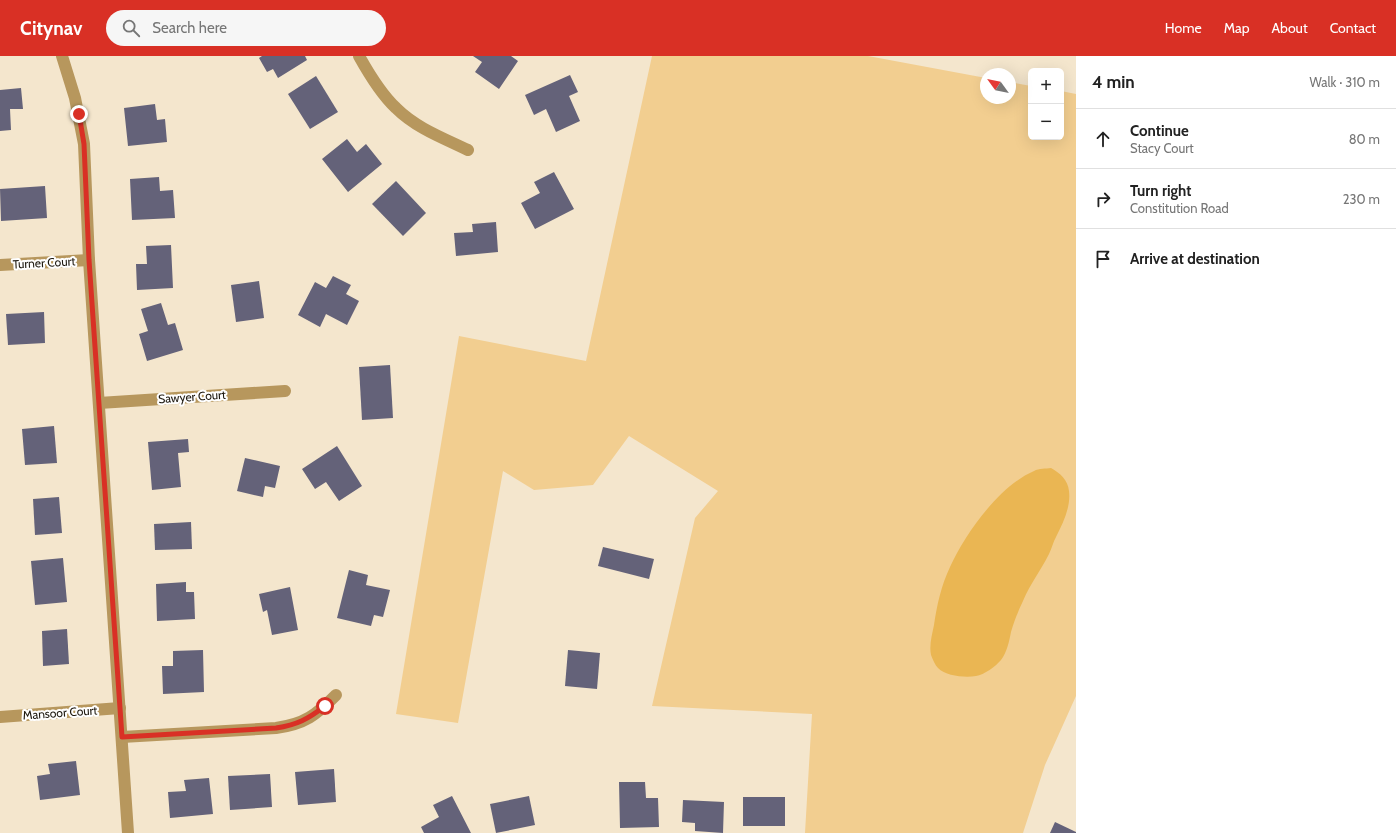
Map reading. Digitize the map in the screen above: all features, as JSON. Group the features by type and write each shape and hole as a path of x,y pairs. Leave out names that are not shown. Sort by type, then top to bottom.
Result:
{"street":[{"path":"62,56 79,114 84,144 89,260 128,833"},
{"path":"359,56 382,92 396,109 416,124 468,150"},
{"name":"Turner Court","path":"0,265 89,260"},
{"name":"Sawyer Court","path":"99,403 285,391"},
{"path":"122,737 290,726 313,716 336,695"},
{"name":"Mansoor Court","path":"0,717 120,708"}],"shaded area":[{"path":"652,56 868,56 980,77 980,104 1016,104 1016,83 1028,85 1028,140 1064,140 1064,92 1076,94 1076,696 1045,765 1023,833 805,833 812,714 652,706 695,518 718,491 629,436 593,485 534,490 503,471 458,723 396,714 459,336 586,361"},
{"path":"1051,468 1067,483 1069,491 1068,509 1049,554 1019,609 1012,628 1008,647 1003,657 990,670 976,676 956,676 941,671 931,655 931,640 942,588 956,554 984,512 1008,488 1021,478 1036,470"}],"building":[{"path":"262,56 305,56 307,60 278,78 273,69 267,72 259,58"},
{"path":"473,56 511,56 518,61 499,89 475,72 482,62"},
{"path":"570,75 578,92 569,96 580,121 556,132 546,109 534,115 525,95"},
{"path":"316,76 338,112 310,129 288,94"},
{"path":"21,88 23,109 10,109 11,130 0,131 0,90"},
{"path":"155,104 157,120 165,119 167,142 128,146 124,108"},
{"path":"347,139 357,152 366,144 382,164 348,192 322,159"},
{"path":"554,172 574,209 535,229 521,203 540,193 534,182"},
{"path":"159,177 160,191 173,190 175,218 132,220 130,179"},
{"path":"396,181 426,213 403,236 372,204"},
{"path":"45,186 47,218 1,221 0,189"},
{"path":"496,222 498,252 456,256 454,233 473,232 472,224"},
{"path":"171,245 173,288 137,290 136,264 147,264 146,246"},
{"path":"333,276 351,285 346,294 359,301 347,325 326,314 320,327 298,315 315,282 326,288"},
{"path":"259,281 264,318 236,322 231,285"},
{"path":"161,303 168,325 175,323 183,350 147,361 139,334 148,331 141,309"},
{"path":"44,312 45,343 8,345 6,314"},
{"path":"390,365 393,418 362,420 359,367"},
{"path":"54,426 57,463 25,465 22,429"},
{"path":"188,439 189,452 178,453 181,487 152,490 148,442"},
{"path":"337,446 362,486 339,501 326,482 315,489 302,469"},
{"path":"245,458 280,466 275,488 265,486 263,497 237,491"},
{"path":"59,497 62,533 35,535 33,499"},
{"path":"191,522 192,549 155,550 154,524"},
{"path":"603,547 654,559 649,579 598,566"},
{"path":"63,558 67,602 35,605 31,561"},
{"path":"349,570 368,575 366,585 390,590 383,617 374,615 371,626 337,618"},
{"path":"186,582 186,592 194,592 195,619 157,621 156,584"},
{"path":"290,587 298,630 272,635 267,610 263,612 259,594"},
{"path":"67,629 69,664 43,666 42,631"},
{"path":"203,650 204,692 163,694 162,666 173,666 173,651"},
{"path":"568,650 600,653 597,689 565,686"},
{"path":"76,761 80,795 40,800 37,776 50,774 48,764"},
{"path":"334,769 336,802 298,805 295,772"},
{"path":"270,774 272,807 230,810 228,776"},
{"path":"209,778 213,814 170,818 168,792 186,791 184,780"},
{"path":"619,782 645,782 646,798 658,798 659,827 620,828"},
{"path":"452,796 471,833 424,833 421,827 439,817 433,805"},
{"path":"529,796 535,825 496,833 490,804"},
{"path":"743,797 785,797 785,826 743,826"},
{"path":"683,800 724,802 723,833 695,831 695,823 682,822"},
{"path":"1055,822 1076,832 1076,833 1050,833"}],"route":[{"path":"79,114 84,144 89,260 122,737 290,726 313,716 325,706"}]}
